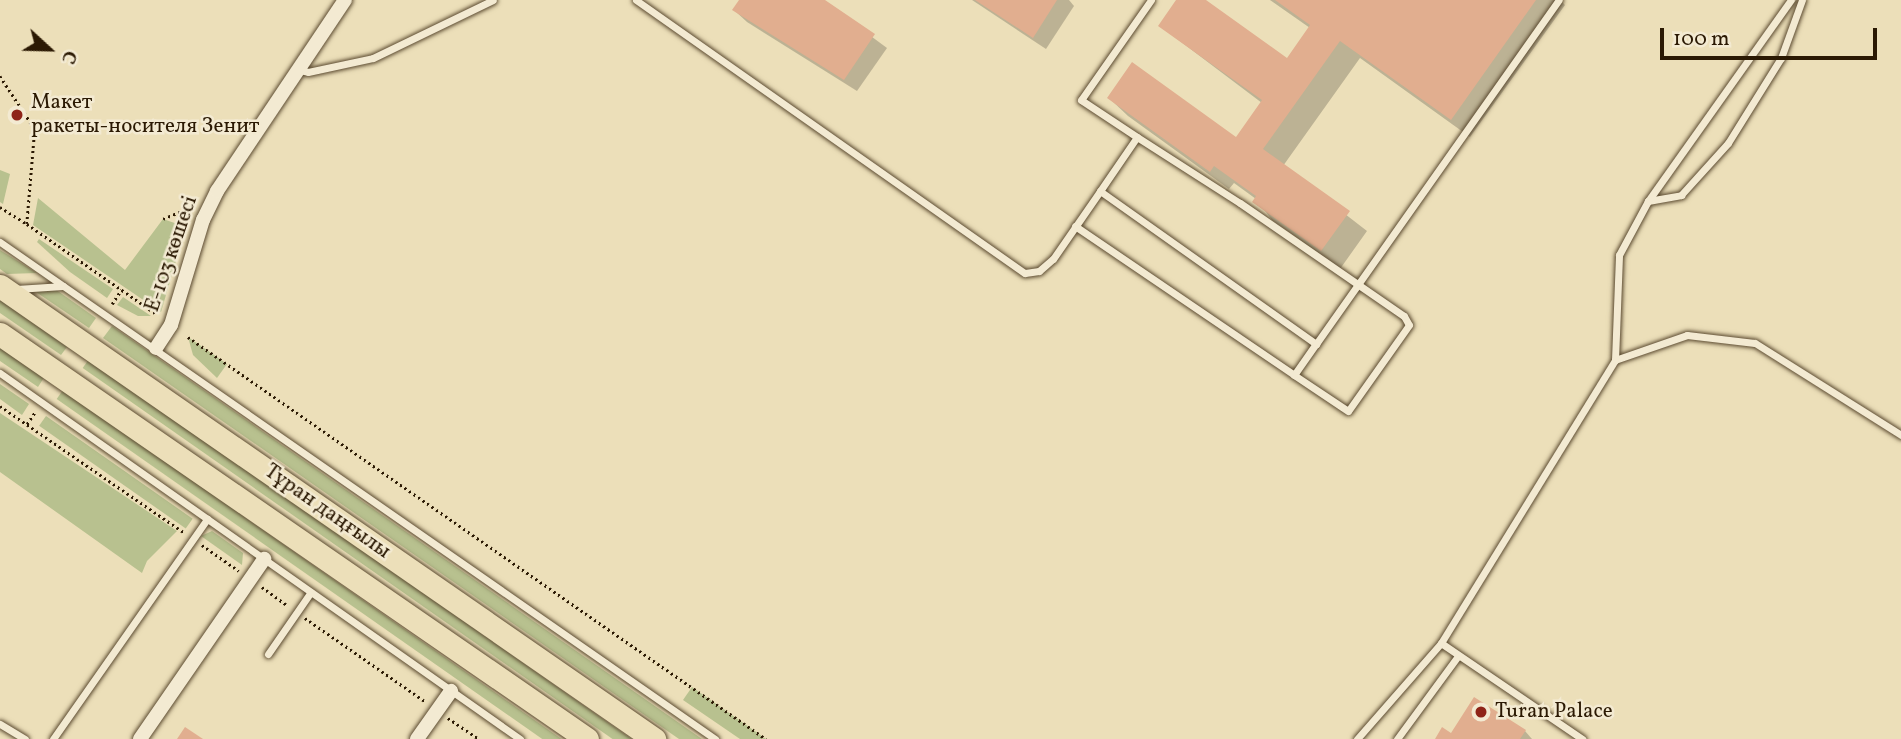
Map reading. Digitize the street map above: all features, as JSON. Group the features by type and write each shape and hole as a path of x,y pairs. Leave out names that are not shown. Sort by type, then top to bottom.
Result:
{"main road":[{"name":"Тұран даңғылы","path":"2,288 654,739"},
{"name":"Тұран даңғылы","path":"0,334 587,739"}],"street":[{"name":"Е-103 көшесі","path":"156,348 171,325 203,220 217,191 296,69 345,0"},
{"path":"140,739 264,558"},
{"path":"417,739 451,691"}],"lane":[{"path":"296,69 308,72 373,58 493,0"},
{"path":"636,0 1025,273 1039,271 1053,259 1137,138"},
{"path":"1075,226 1341,409 1348,411 1356,404 1409,325 1404,316 1081,100 1151,0"},
{"path":"1294,375 1559,0"},
{"path":"1357,739 1441,643 1615,360 1619,256 1648,201 1791,0"},
{"path":"1648,201 1681,195 1728,143 1781,58 1802,0"},
{"path":"1100,191 1316,344"},
{"path":"0,242 715,739"},
{"path":"2,288 64,286"},
{"path":"1615,360 1687,335 1755,342 1901,435"},
{"path":"0,373 520,739"},
{"path":"53,739 207,519"},
{"path":"268,654 311,592"},
{"path":"1441,643 1583,739"},
{"path":"1398,739 1458,656"},
{"path":"0,724 25,739"}],"path":[{"path":"0,76 35,130 27,224"},
{"path":"163,219 217,191"},
{"path":"0,206 155,313"},
{"path":"112,304 121,290"},
{"path":"188,337 766,739"},
{"path":"0,406 480,739"},
{"path":"27,424 37,409"}],"green space":[{"path":"0,170 10,174 3,204 0,202"},
{"path":"38,198 125,270 163,219 186,227 161,312 33,225"},
{"path":"39,239 113,289 107,298 70,272 37,242"},
{"path":"0,250 37,273 7,274 0,269"},
{"path":"55,289 96,318 89,328 36,292"},
{"path":"123,297 151,316 138,316 117,305"},
{"path":"0,300 67,347 61,355 0,313"},
{"path":"112,326 702,739 679,739 103,338"},
{"path":"188,337 227,364 217,378 193,355"},
{"path":"0,346 45,376 38,387 0,361"},
{"path":"89,359 632,739 613,739 83,368"},
{"path":"0,384 29,404 22,415 0,399"},
{"path":"63,390 561,739 542,739 57,399"},
{"path":"0,413 177,531 147,561 142,573 0,472"},
{"path":"46,416 193,519 186,529 39,426"},
{"path":"212,531 243,553 242,565 201,536"},
{"path":"692,687 766,739 740,739 683,700"}],"building":[{"path":"739,0 825,0 875,34 844,80 732,10"},
{"path":"975,0 1057,0 1033,38"},
{"path":"1176,0 1206,0 1287,58 1310,25 1275,0 1536,0 1451,120 1340,41 1263,149 1350,211 1321,251 1252,202 1256,196 1214,166 1210,172 1107,98 1132,62 1236,137 1262,100 1158,26"},
{"name":"Turan Palace","path":"1474,697 1526,730 1520,739 1435,739 1442,727 1451,733"},
{"path":"185,727 203,739 177,739"}],"place":[{"name":"Макет ракеты-носителя Зенит","path":"17,115"},
{"name":"Turan Palace","path":"1481,712"}]}
